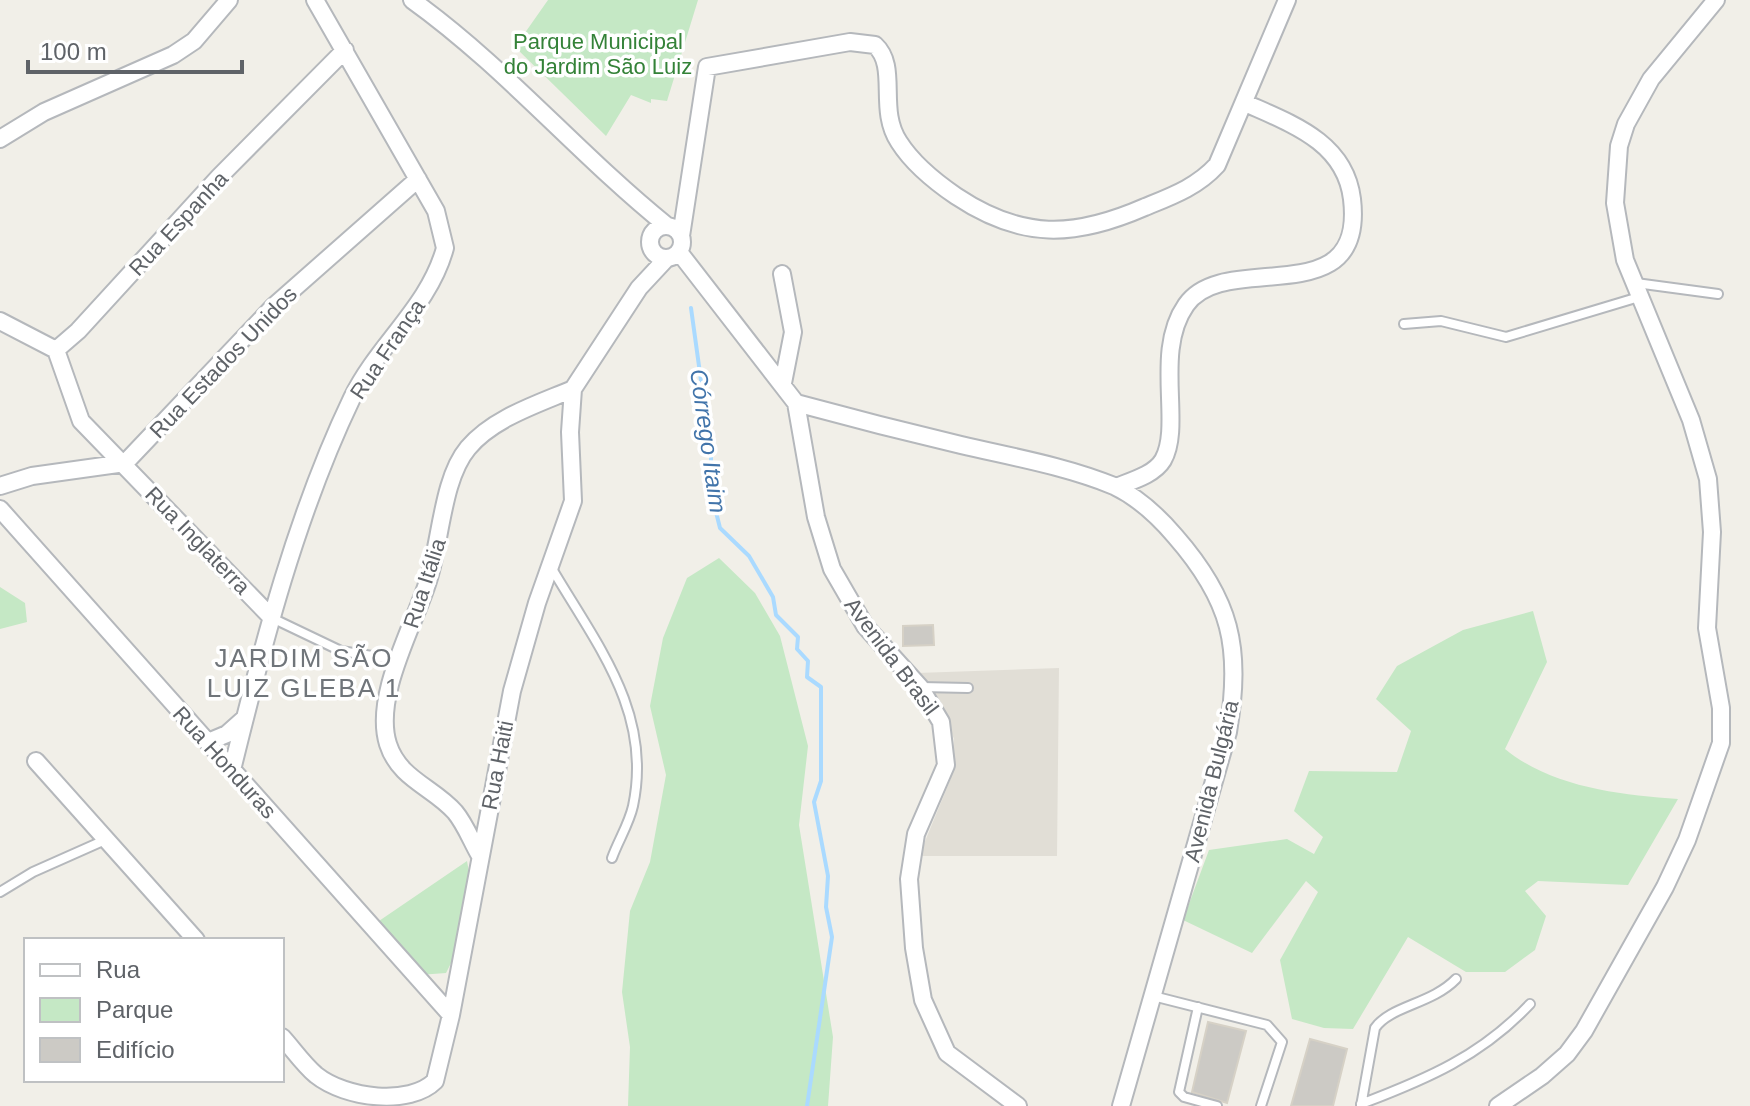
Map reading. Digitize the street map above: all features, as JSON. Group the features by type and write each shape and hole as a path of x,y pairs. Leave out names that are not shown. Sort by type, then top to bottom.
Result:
{"street":[{"path":"0,139 44,112 173,55 194,41 229,0"},
{"name":"Rua França","path":"232,770 272,618 324,462 354,394 413,314 442,261 445,235 418,179 315,0"},
{"path":"412,0 544,112 628,194 666,225 677,230 675,249"},
{"path":"675,249 707,67 850,42 875,45 885,59 886,109 890,125 918,166 980,212 1035,230 1062,231 1116,220 1202,181 1217,165 1287,0"},
{"path":"1498,1106 1542,1076 1567,1054 1584,1031 1676,863 1721,743 1721,708 1707,628 1712,547 1708,479 1691,420 1625,260 1615,203 1619,146 1626,124 1651,79 1716,0"},
{"name":"Rua Espanha","path":"56,350 78,331 219,177 345,50"},
{"path":"1116,487 1154,470 1163,461 1169,443 1167,370 1172,342 1186,304 1215,286 1322,267 1343,253 1353,234 1351,193 1340,159 1298,127 1245,103"},
{"name":"Rua Estados Unidos","path":"125,463 274,306 418,179"},
{"path":"628,194 649,239 651,251 675,249"},
{"path":"649,239 655,229 666,225"},
{"name":"Rua Haiti","path":"639,288 649,239"},
{"name":"Rua Haiti","path":"284,1039 316,1075 333,1086 380,1104 400,1105 429,1091 435,1081 451,1015 512,691 573,501 570,432 573,389 639,288 675,249"},
{"name":"Avenida Brasil","path":"675,249 796,403 816,517 832,569 865,626 920,687 941,722 946,765 911,852 910,910 923,1000 947,1053 960,1066 1018,1106"},
{"path":"782,274 793,332 783,383"},
{"path":"0,321 56,350"},
{"name":"Rua Inglaterra","path":"56,350 81,421 272,618"},
{"name":"Rua Itália","path":"479,854 453,809 404,772 389,747 385,721 398,661 428,581 453,473 466,450 498,423 573,389"},
{"name":"Avenida Bulgária","path":"796,403 1067,469 1116,487 1165,524 1212,582 1223,607 1235,670 1228,732 1121,1106"},
{"path":"0,486 32,476 125,463"},
{"name":"Rua Honduras","path":"0,509 451,1015"},
{"path":"208,742 227,734 245,718"},
{"path":"36,761 194,938"}],"lane":[{"path":"1404,324 1441,321 1506,337 1638,290 1718,294"},
{"path":"550,566 622,686 634,721 638,769 633,809 612,858"},
{"name":"Rua Inglaterra","path":"272,618 341,651 398,661"},
{"path":"920,687 968,688"},
{"path":"0,892 33,872 105,840"},
{"path":"1361,1105 1375,1028 1382,1018 1433,998 1456,979"},
{"path":"1153,996 1267,1025 1277,1032 1282,1042 1261,1106"},
{"path":"1361,1105 1412,1085 1486,1046 1530,1004"},
{"path":"1198,1007 1179,1092 1184,1097 1217,1106"}],"shaded area":[{"path":"1059,668 1057,856 919,856 951,778 954,739 940,701 917,673"}],"green space":[{"name":"Parque Municipal do Jardim São Luiz","path":"548,0 698,0 667,101 651,99 651,103 631,95 606,136 515,47"},
{"path":"719,558 755,593 780,636 808,746 799,825 833,1037 828,1106 628,1106 630,1047 622,992 630,911 650,862 666,775 650,706 663,638 687,578"},
{"path":"0,587 25,603 27,622 0,629"},
{"path":"1533,611 1547,662 1505,749 1543,772 1587,787 1678,799 1628,885 1538,881 1525,891 1546,916 1535,950 1505,972 1466,972 1408,937 1353,1029 1324,1028 1292,1019 1280,960 1318,892 1306,881 1252,953 1183,920 1209,850 1287,839 1314,854 1323,837 1294,811 1309,771 1397,772 1411,731 1376,699 1397,666 1463,630"},
{"path":"467,861 471,883 452,961 446,973 419,975 376,923"}],"building":[{"path":"933,625 934,645 903,646 903,626"},
{"path":"1208,1022 1246,1031 1227,1103 1192,1092"},
{"path":"1310,1039 1347,1049 1333,1106 1291,1106"}],"waterway":[{"name":"Córrego Itaim","path":"691,308 711,453 711,492 720,528 749,556 773,597 776,615 798,637 797,649 808,661 807,677 821,687 821,781 814,802 828,876 826,907 832,937 807,1106"}],"district":[{"name":"JARDIM SÃO LUIZ GLEBA 1","path":"304,673"}]}
